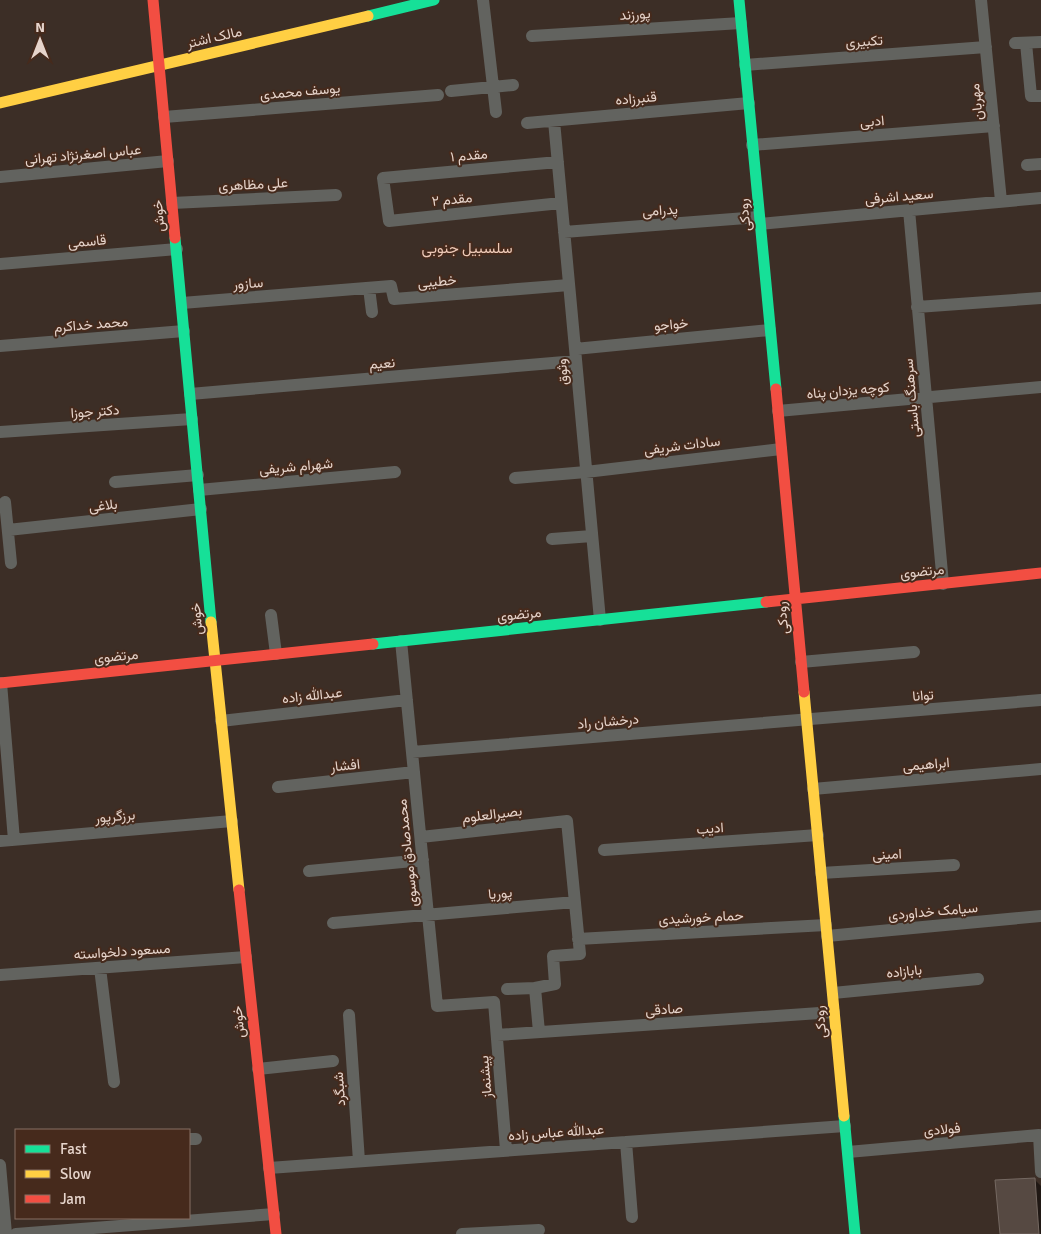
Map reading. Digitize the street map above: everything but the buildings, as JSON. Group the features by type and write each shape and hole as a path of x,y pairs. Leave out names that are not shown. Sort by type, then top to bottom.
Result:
{"main road":[{"name":"خوش","path":"153,0 215,661 276,1234"},
{"name":"مالک اشتر","path":"0,103 434,0"},
{"name":"رودکی","path":"739,0 855,1234"},
{"name":"مرتضوی","path":"0,683 1041,573"}],"street":[{"path":"483,0 496,112"},
{"name":"مهربان","path":"981,0 1001,201"},
{"name":"پورزند","path":"532,36 741,22"},
{"path":"1036,96 1020,43 1041,42"},
{"name":"تکبیری","path":"745,65 986,47"},
{"name":"یوسف محمدی","path":"164,117 444,93 513,85"},
{"name":"قنبرزاده","path":"527,123 748,103"},
{"name":"وثوق","path":"554,121 600,620"},
{"name":"ادبی","path":"752,146 994,126"},
{"name":"عباس اصغرنژاد تهرانی","path":"0,178 168,161"},
{"name":"مقدم ۱","path":"383,178 558,162"},
{"path":"1027,165 1041,164"},
{"name":"مقدم ۲","path":"383,178 389,221 562,203"},
{"name":"علی مظاهری","path":"172,203 336,195"},
{"name":"سعید اشرفی","path":"759,221 1041,198"},
{"name":"سرهنگ باستی","path":"908,210 943,584"},
{"name":"پدرامی","path":"564,232 759,221"},
{"name":"قاسمی","path":"0,264 177,248"},
{"name":"خطیبی","path":"317,293 391,286 394,299 569,285"},
{"path":"369,288 372,312"},
{"name":"سازور","path":"182,303 317,293"},
{"path":"917,307 1041,298"},
{"name":"خواجو","path":"576,355 770,330"},
{"name":"محمد خداکرم","path":"0,346 184,331"},
{"name":"نعیم","path":"190,394 576,355"},
{"name":"کوچه یزدان پناه","path":"778,411 1041,387"},
{"name":"دکتر جوزا","path":"0,432 192,419"},
{"name":"سادات شریفی","path":"515,478 586,472 781,448"},
{"name":"شهرام شریفی","path":"199,490 395,472"},
{"path":"115,482 198,475"},
{"path":"5,502 10,563"},
{"name":"بلاغی","path":"8,530 201,509"},
{"path":"552,539 592,536"},
{"path":"271,615 276,654"},
{"name":"محمدصادق موسوی","path":"401,641 438,1006 494,1002"},
{"path":"801,662 914,652"},
{"path":"0,683 14,840"},
{"name":"عبدالله زاده","path":"221,721 407,700"},
{"name":"توانا","path":"807,719 1041,700"},
{"name":"درخشان راد","path":"412,752 807,719"},
{"name":"ابراهیمی","path":"813,789 1041,769"},
{"name":"افشار","path":"278,787 414,772"},
{"name":"برزگرپور","path":"0,841 232,821"},
{"name":"بصیرالعلوم","path":"421,838 567,821 575,902"},
{"name":"ادیب","path":"604,850 818,835"},
{"path":"309,871 423,860"},
{"name":"امینی","path":"821,873 954,865"},
{"path":"507,989 535,988 555,984 553,956 580,954 575,902"},
{"name":"پوریا","path":"333,923 575,902"},
{"name":"سیامک خداوردی","path":"827,930 1041,916"},
{"name":"حمام خورشیدی","path":"578,939 827,930"},
{"name":"مسعود دلخواسته","path":"0,976 246,956"},
{"path":"100,968 114,1082"},
{"name":"بابازاده","path":"833,993 978,979"},
{"path":"535,988 539,1032"},
{"name":"پیشنماز","path":"494,1002 506,1150"},
{"name":"صادقی","path":"497,1035 834,1012"},
{"name":"شبگرد","path":"349,1015 359,1161"},
{"path":"258,1069 333,1061"},
{"name":"عبدالله عباس زاده","path":"269,1168 845,1126"},
{"name":"فولادی","path":"848,1152 1039,1135 1041,1172"},
{"path":"626,1142 632,1217"},
{"path":"0,1165 6,1234"},
{"path":"190,1219 274,1214"},
{"path":"16,1234 91,1223 183,1219"},
{"path":"462,1234 539,1230"}],"traffic: fast":[{"path":"368,16 434,0"},
{"path":"739,0 776,389"},
{"path":"175,238 211,622"},
{"path":"373,644 766,602"},
{"path":"844,1116 855,1234"}],"traffic: slow":[{"path":"0,103 368,16"},
{"path":"211,622 239,890"},
{"path":"804,692 844,1116"}],"traffic: jam":[{"path":"153,0 175,238"},
{"path":"776,389 804,692"},
{"path":"766,602 1041,573"},
{"path":"0,683 373,644"},
{"path":"239,890 276,1234"}],"district":[{"name":"سلسبیل جنوبی","path":"467,248"}]}
